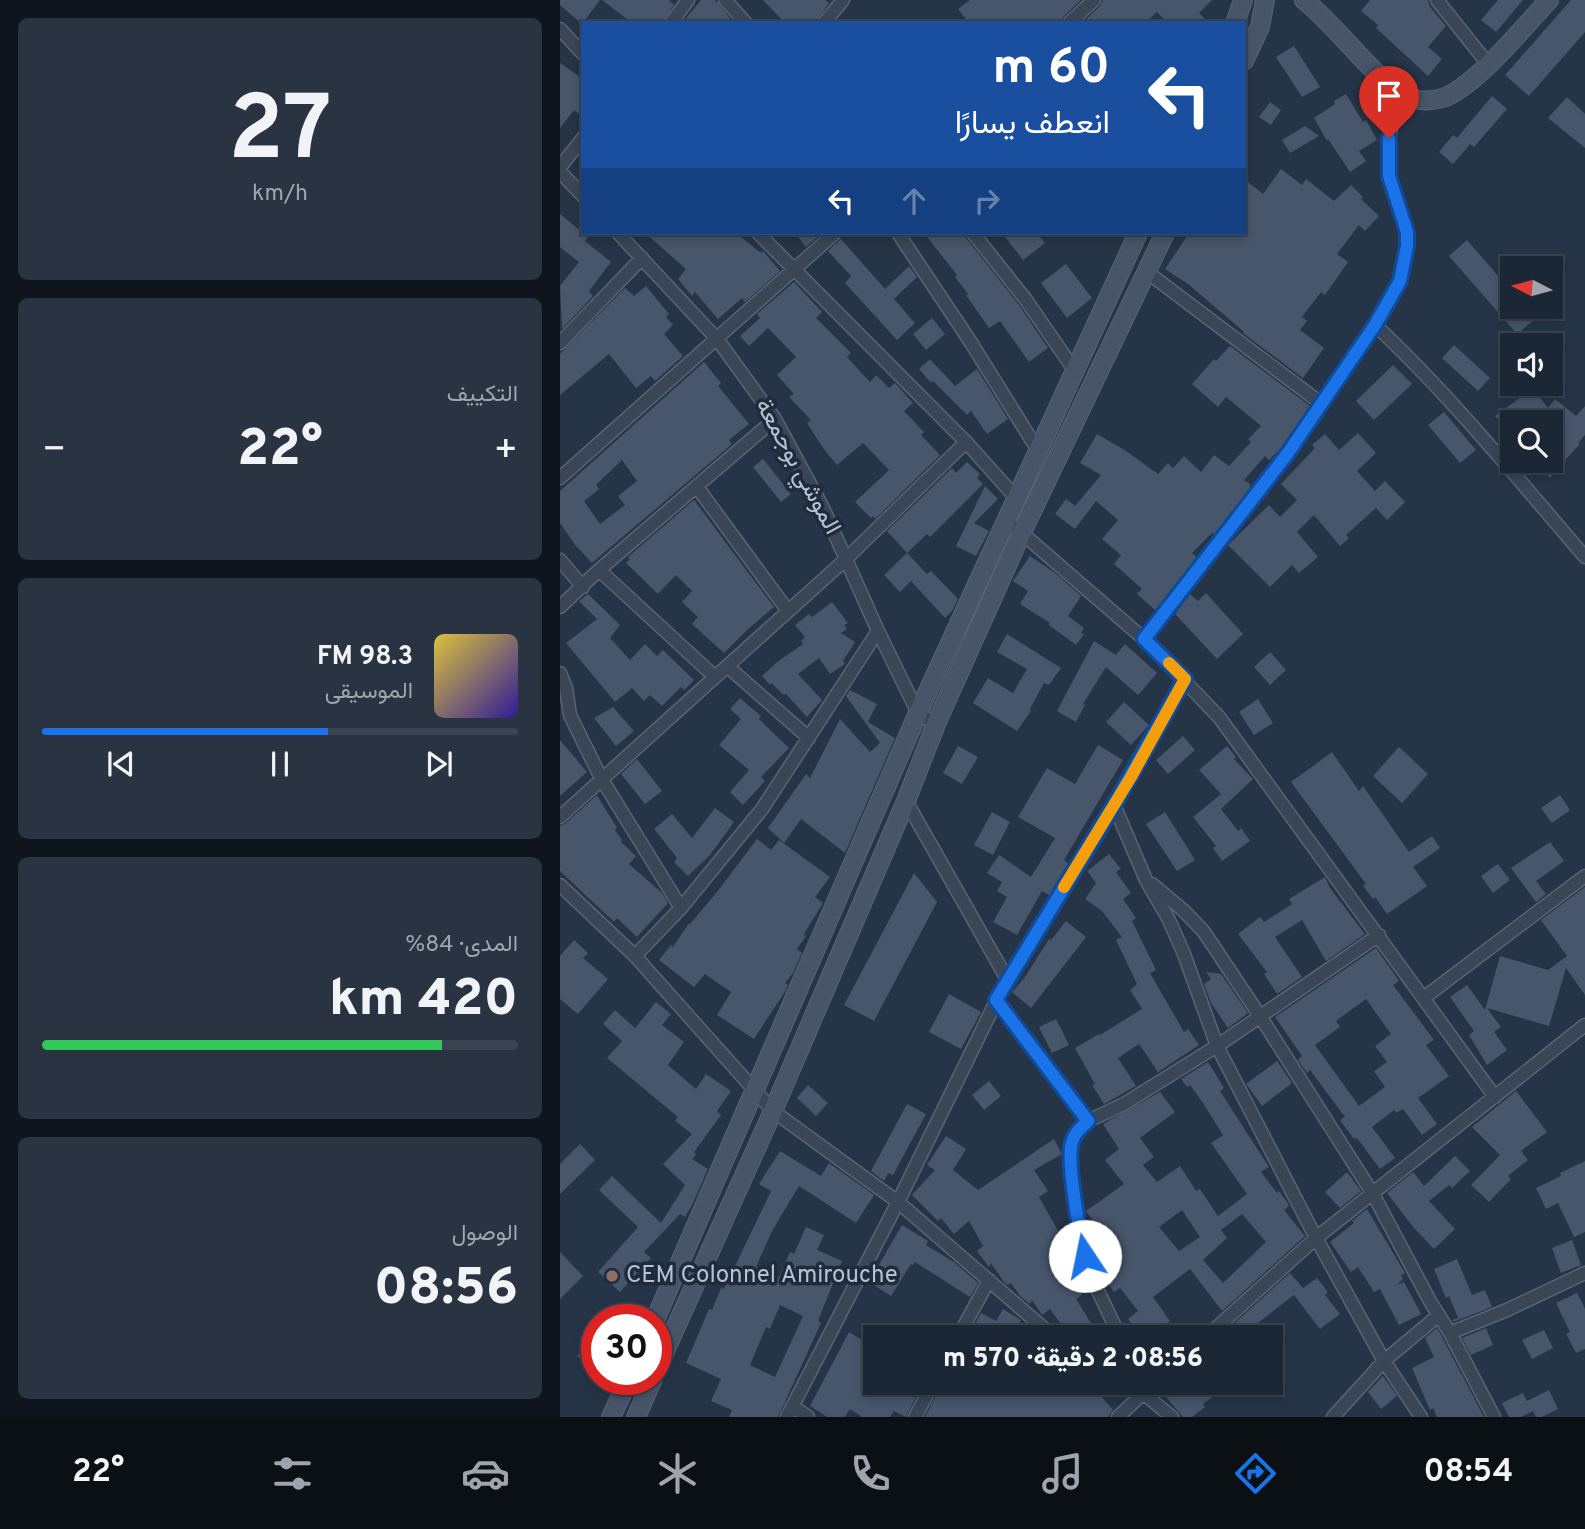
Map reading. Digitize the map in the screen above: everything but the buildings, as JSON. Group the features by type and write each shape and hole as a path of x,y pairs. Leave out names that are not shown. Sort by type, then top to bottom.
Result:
{"main road":[{"path":"1246,57 1260,27 1262,0"},
{"path":"1304,0 1398,92 1424,101 1451,95 1462,87 1488,64 1549,0"},
{"path":"672,1335 773,1111 906,801 1014,527 1017,499 1137,235"},
{"path":"662,1304 918,713 1164,235"},
{"path":"611,1417 621,1395"},
{"path":"636,1417 646,1395"}],"street":[{"path":"672,21 688,0"},
{"path":"725,0 744,21"},
{"path":"826,21 844,0"},
{"path":"1071,21 1094,0"},
{"path":"1437,0 1488,64"},
{"path":"560,29 581,52"},
{"path":"1144,639 1288,453 1375,325 1400,281 1407,246 1405,222 1389,176 1389,138 1398,92"},
{"path":"581,141 560,170 581,194"},
{"name":"الموشي بوجمعة","path":"620,235 717,339 775,419 818,497 918,713"},
{"path":"760,235 966,442 1017,499"},
{"path":"560,478 833,235"},
{"path":"899,235 971,341 1039,452"},
{"path":"975,235 1026,300 1075,371"},
{"path":"560,344 642,258"},
{"path":"1147,272 1322,404"},
{"path":"1375,325 1453,403 1585,556"},
{"path":"560,607 598,570 775,419"},
{"path":"560,817 846,559 966,442"},
{"path":"697,487 788,611"},
{"path":"1014,527 1144,639 1219,717 1425,997 1495,1097"},
{"path":"560,560 583,587"},
{"path":"598,570 715,677"},
{"path":"635,956 681,908 762,809 878,631"},
{"path":"727,666 809,738"},
{"path":"560,673 566,688 570,715 601,778 681,908"},
{"path":"808,1417 789,1411 898,1202 996,1000 1114,805 1185,679"},
{"path":"918,713 936,724"},
{"path":"906,801 1007,979"},
{"path":"1114,805 1146,880 1169,919 1184,954 1217,1046 1316,1238 1384,1361 1420,1417"},
{"path":"1425,997 1585,876"},
{"path":"1146,880 1175,903 1204,932 1260,1016 1373,1194 1494,1417"},
{"path":"560,885 635,956 773,1111 898,1202 1040,1325"},
{"path":"1114,1325 1090,1274 1081,1238 1070,1147 1076,1133 1088,1121 1124,1104 1217,1046 1379,935"},
{"path":"996,1000 1088,1121"},
{"path":"1219,1325 1316,1238 1585,1025"},
{"path":"1450,1333 1507,1310 1585,1273"},
{"path":"965,1325 989,1280"},
{"path":"1332,1417 1384,1361 1439,1315"},
{"path":"915,1417 927,1395"},
{"path":"1118,1417 1141,1395"},
{"path":"1145,1395 1172,1417"}],"slow traffic":[{"path":"1064,887 1131,777 1185,679 1169,663"}],"place":[{"name":"CEM Colonnel Amirouche","path":"612,1276"}],"route":[{"path":"1085,1256 1070,1147 1076,1133 1088,1121 996,1000 1131,777 1185,679 1144,639 1288,453 1375,325 1400,281 1405,264 1407,232 1389,176 1389,138"}]}
